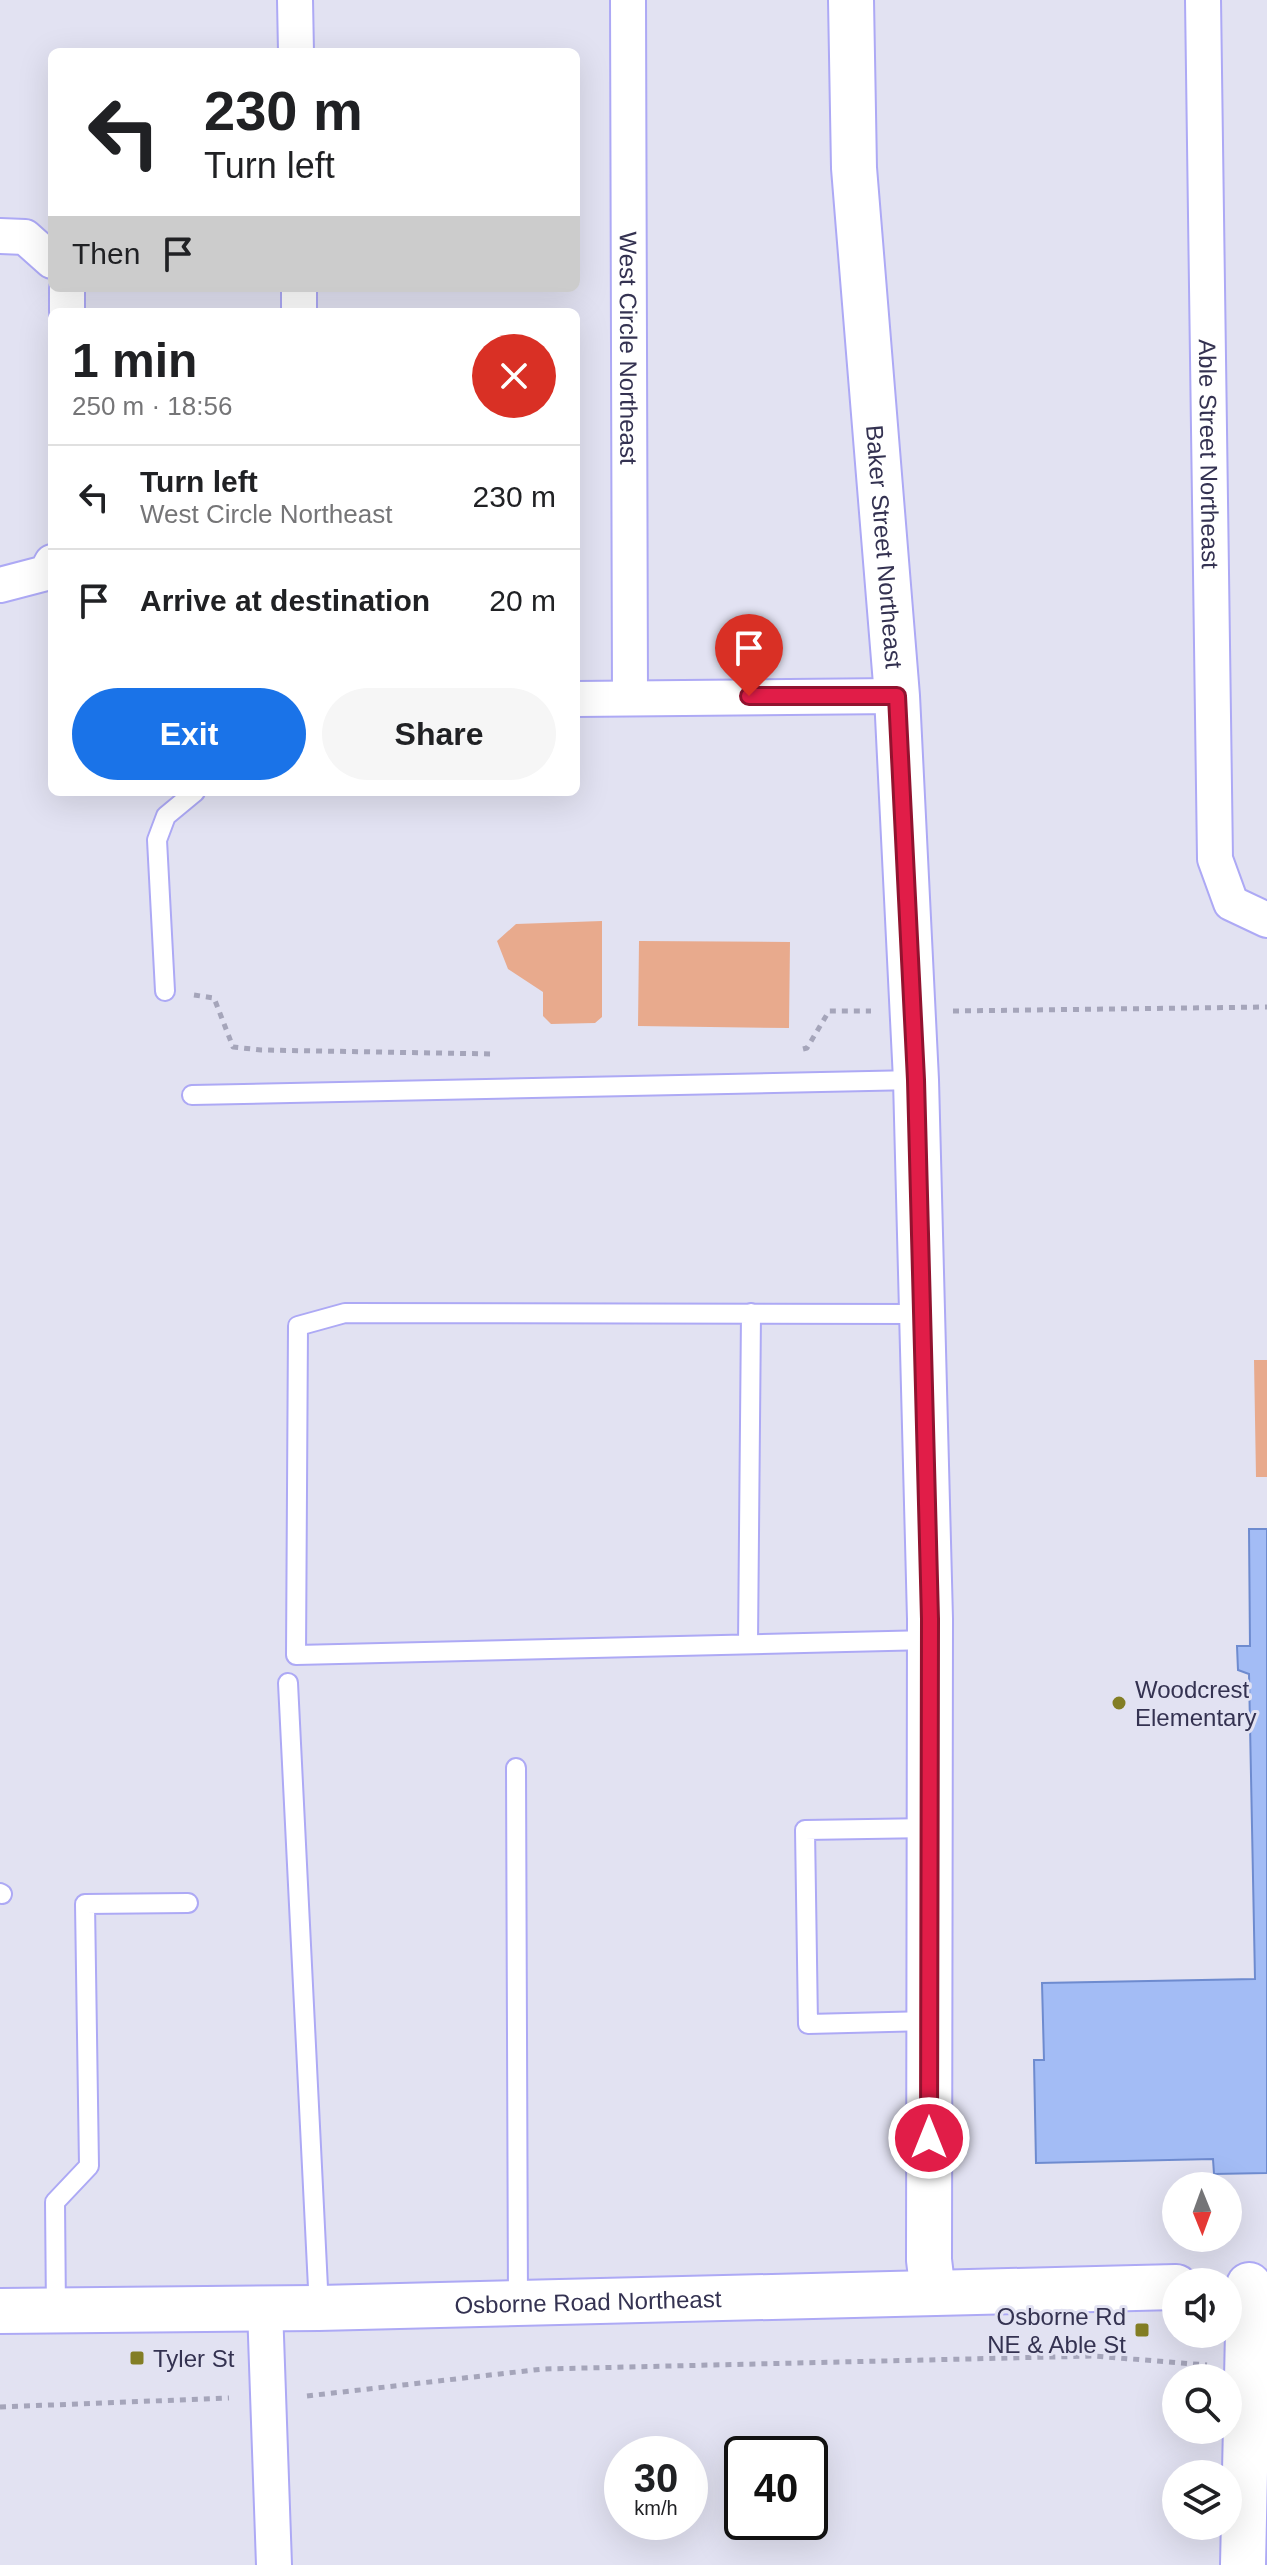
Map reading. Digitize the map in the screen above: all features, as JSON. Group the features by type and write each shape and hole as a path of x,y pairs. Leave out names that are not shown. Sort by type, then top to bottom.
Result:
{"street":[{"path":"295,0 296,48"},
{"name":"West Circle Northeast","path":"628,0 630,696"},
{"name":"Baker Street Northeast","path":"851,0 854,168 897,696 916,1080 930,1640 929,2260 933,2293"},
{"name":"Able Street Northeast","path":"1203,0 1215,859 1231,903 1267,920"},
{"path":"0,236 25,237 48,257"},
{"path":"0,585 46,573 48,569"},
{"path":"580,699 897,696"},
{"path":"1243,2565 1248,2285"},
{"name":"Osborne Road Northeast","path":"0,2311 319,2308 1162,2287"},
{"path":"265,2308 274,2565"}],"lane":[{"path":"165,991 157,840 166,816 190,796"},
{"path":"192,1095 916,1080"},
{"path":"922,1314 345,1313 298,1326 296,1655 930,1640"},
{"path":"748,1643 751,1313"},
{"path":"288,1683 319,2308"},
{"path":"516,1768 518,2303"},
{"path":"929,2021 808,2024 805,1830 930,1828"},
{"path":"56,2311 55,2202 89,2166 85,1904 188,1903"}],"path":[{"path":"165,991 214,998 233,1047 499,1054"},
{"path":"794,1052 807,1048 829,1011 1267,1007"},
{"path":"0,2407 270,2398 543,2369 1094,2356 1247,2368"}],"shaded area":[{"path":"602,921 602,1017 595,1023 551,1024 543,1016 543,992 508,969 497,941 516,924"},
{"path":"639,941 790,942 789,1028 638,1026"},
{"path":"1254,1360 1267,1360 1267,1477 1256,1477"}],"building":[{"path":"1249,1529 1267,1529 1267,2173 1214,2172 1213,2159 1036,2163 1034,2060 1044,2060 1042,1983 1255,1979 1249,1674 1238,1670 1237,1646 1250,1646"}],"place":[{"name":"Woodcrest Elementary","path":"1119,1703"},
{"name":"Osborne Rd NE & Able St","path":"1142,2330"},
{"name":"Tyler St","path":"137,2358"}],"route":[{"path":"749,696 897,696 916,1080 930,1619 929,2138"}]}
